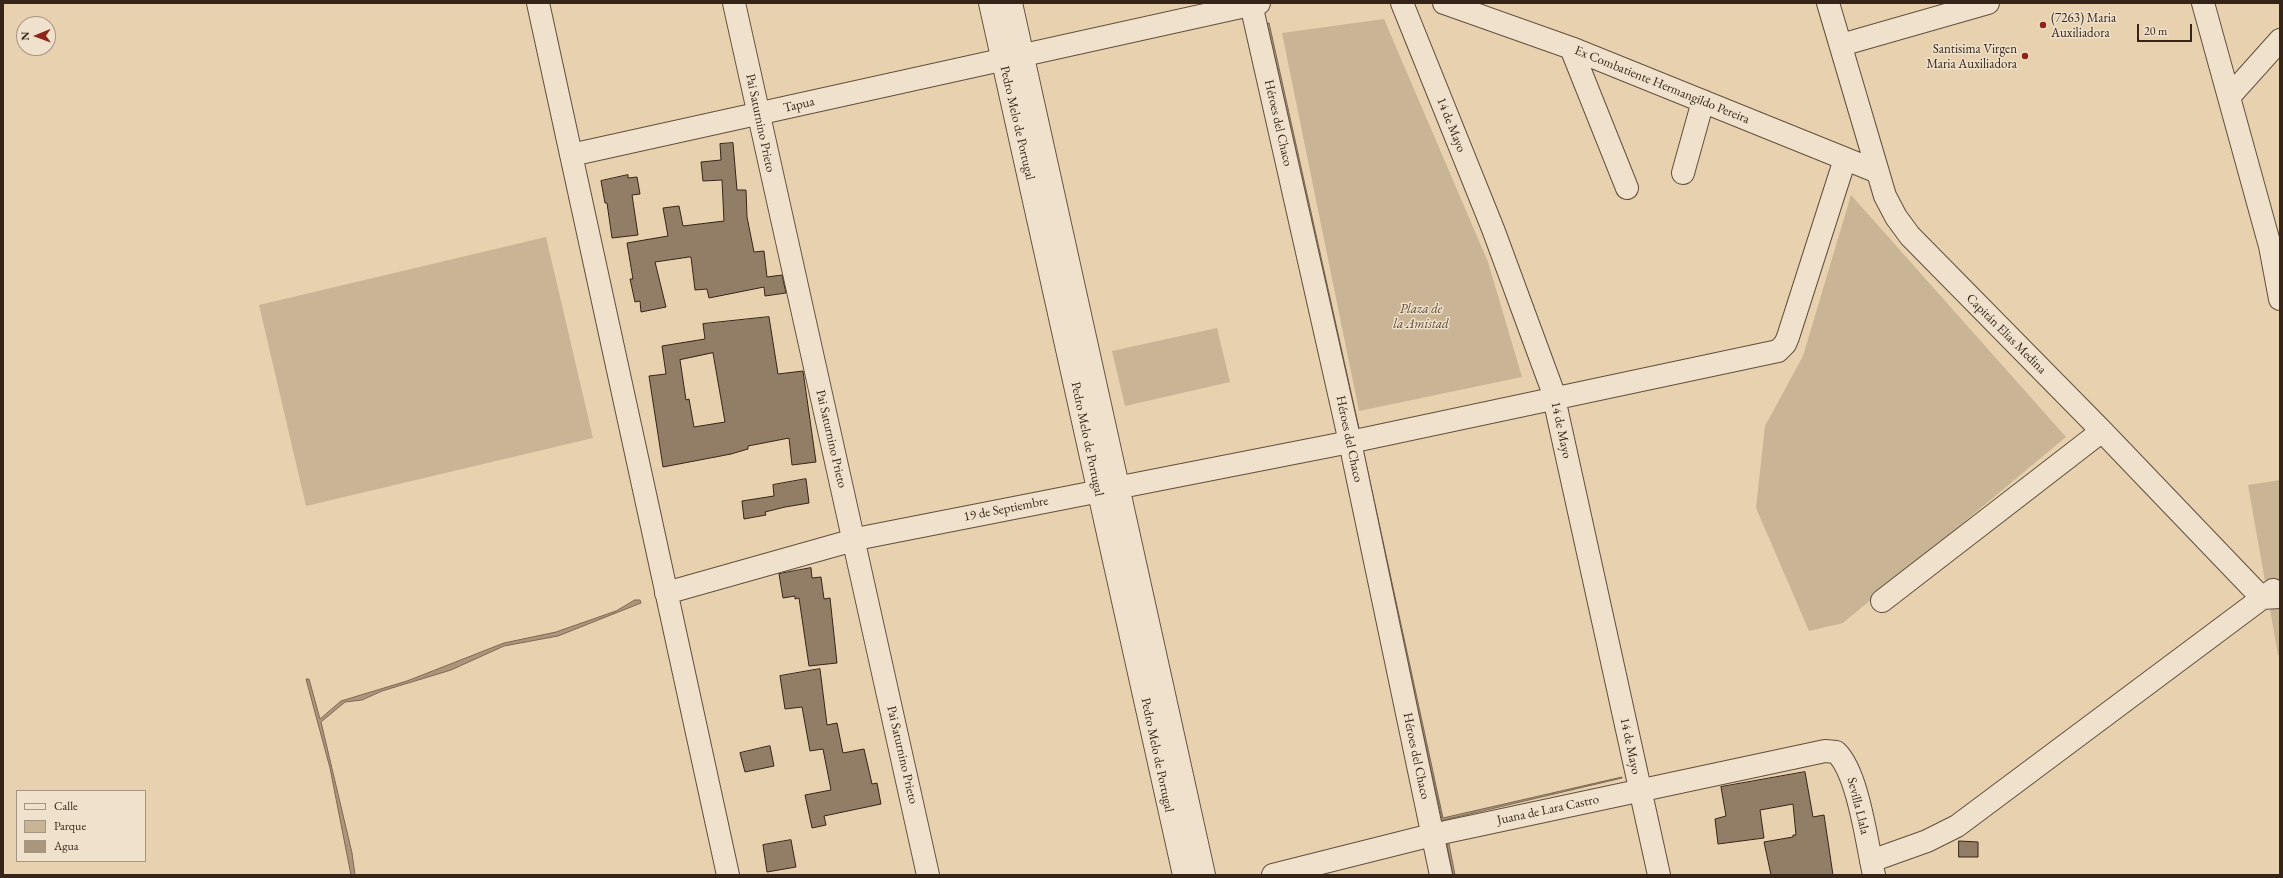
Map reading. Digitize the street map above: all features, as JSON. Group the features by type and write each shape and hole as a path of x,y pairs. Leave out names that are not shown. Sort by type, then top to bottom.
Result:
{"street":[{"path":"538,3 728,875"},
{"name":"Pai Saturnino Prieto","path":"734,3 928,875"},
{"name":"Pedro Melo de Portugal","path":"990,3 1012,56 1068,302 1108,489 1184,875"},
{"name":"Pedro Melo de Portugal","path":"1011,3 1012,56"},
{"name":"14 de Mayo","path":"1402,3 1493,229 1554,398 1659,875"},
{"name":"Ex Combatiente Hermangildo Pereira","path":"1444,3 1571,48 1878,172"},
{"name":"Capitán Elias Medina","path":"1828,3 1885,196 1896,217 1910,236 2102,431 2271,597"},
{"path":"1841,45 1988,3"},
{"path":"2203,3 2270,246 2280,299"},
{"path":"1012,56 1255,4"},
{"name":"Héroes del Chaco","path":"1255,4 1350,442 1441,875"},
{"path":"2229,97 2280,40"},
{"path":"1571,48 1627,188"},
{"name":"Tapua","path":"571,155 1012,56"},
{"path":"1683,173 1703,101"},
{"name":"19 de Septiembre","path":"666,593 853,540 1350,442 1554,398 1768,355 1778,351 1785,344 1788,337 1844,159"},
{"path":"1882,601 2102,431"},
{"name":"Pedro Melo de Portugal","path":"1108,489 1204,875"},
{"path":"1872,868 1957,826 2271,597 2280,584"},
{"name":"Juana de Lara Castro","path":"1273,875 1432,835 1825,751"},
{"name":"Sevilla Llala","path":"1825,751 1836,752 1848,766 1853,782 1872,868"}],"green space":[{"name":"Plaza de la Amistad","path":"1384,19 1488,262 1522,377 1359,411 1282,33"},
{"path":"1851,195 2066,437 1843,623 1809,631 1756,508 1765,426 1803,356"},
{"path":"546,237 593,438 306,506 259,305"},
{"path":"1217,328 1230,382 1125,406 1112,351"},
{"path":"2280,480 2280,655 2278,655 2248,485"}],"water":[{"path":"1267,23 1269,23 1359,428 1357,429"},
{"path":"1361,449 1363,449 1443,818 1622,778 1444,820 1443,823"},
{"path":"635,600 640,600 641,603 558,636 504,646 451,670 382,691 362,700 345,702 321,722 352,853 355,875 351,875 330,768 306,679 309,679 320,719 341,701 407,681 504,643 556,632 616,611"},
{"path":"1449,844 1455,875 1453,875 1447,845"}],"building":[{"path":"733,143 737,190 746,190 747,217 754,252 764,251 767,277 782,275 786,293 765,296 764,287 709,298 707,289 695,290 691,257 689,257 655,262 666,307 641,312 640,301 635,302 630,279 633,279 627,243 668,236 663,208 679,206 683,226 724,221 722,180 703,181 701,162 721,160 720,144"},
{"path":"628,175 628,178 637,177 640,194 632,195 638,235 612,238 607,203 605,203 601,181"},
{"path":"769,317 778,374 803,371 816,462 792,465 789,438 748,446 748,449 731,454 663,467 649,376 666,374 662,346 705,339 703,324","holes":["713,353 725,422 694,427 689,399 686,400 680,360"]},
{"path":"806,479 809,503 785,507 765,512 766,515 744,519 742,501 774,496 773,485"},
{"path":"811,568 812,578 821,577 824,599 830,598 837,663 809,666 799,598 795,599 795,596 783,598 779,574"},
{"path":"820,669 827,725 837,723 843,753 864,749 872,784 877,783 881,804 824,816 826,825 812,828 805,795 831,790 823,749 810,751 802,707 785,709 780,676"},
{"path":"770,746 774,766 745,772 740,753"},
{"path":"1805,772 1813,817 1824,815 1833,875 1771,875 1764,842 1793,837 1793,835 1796,835 1793,804 1760,810 1764,838 1718,844 1715,819 1726,816 1721,787"},
{"path":"791,840 796,867 767,872 763,845"},
{"path":"1959,841 1978,842 1978,857 1959,857"}],"place":[{"name":"(7263) Maria Auxiliadora","path":"2043,25"},
{"name":"Santisima Virgen Maria Auxiliadora","path":"2025,56"}]}
